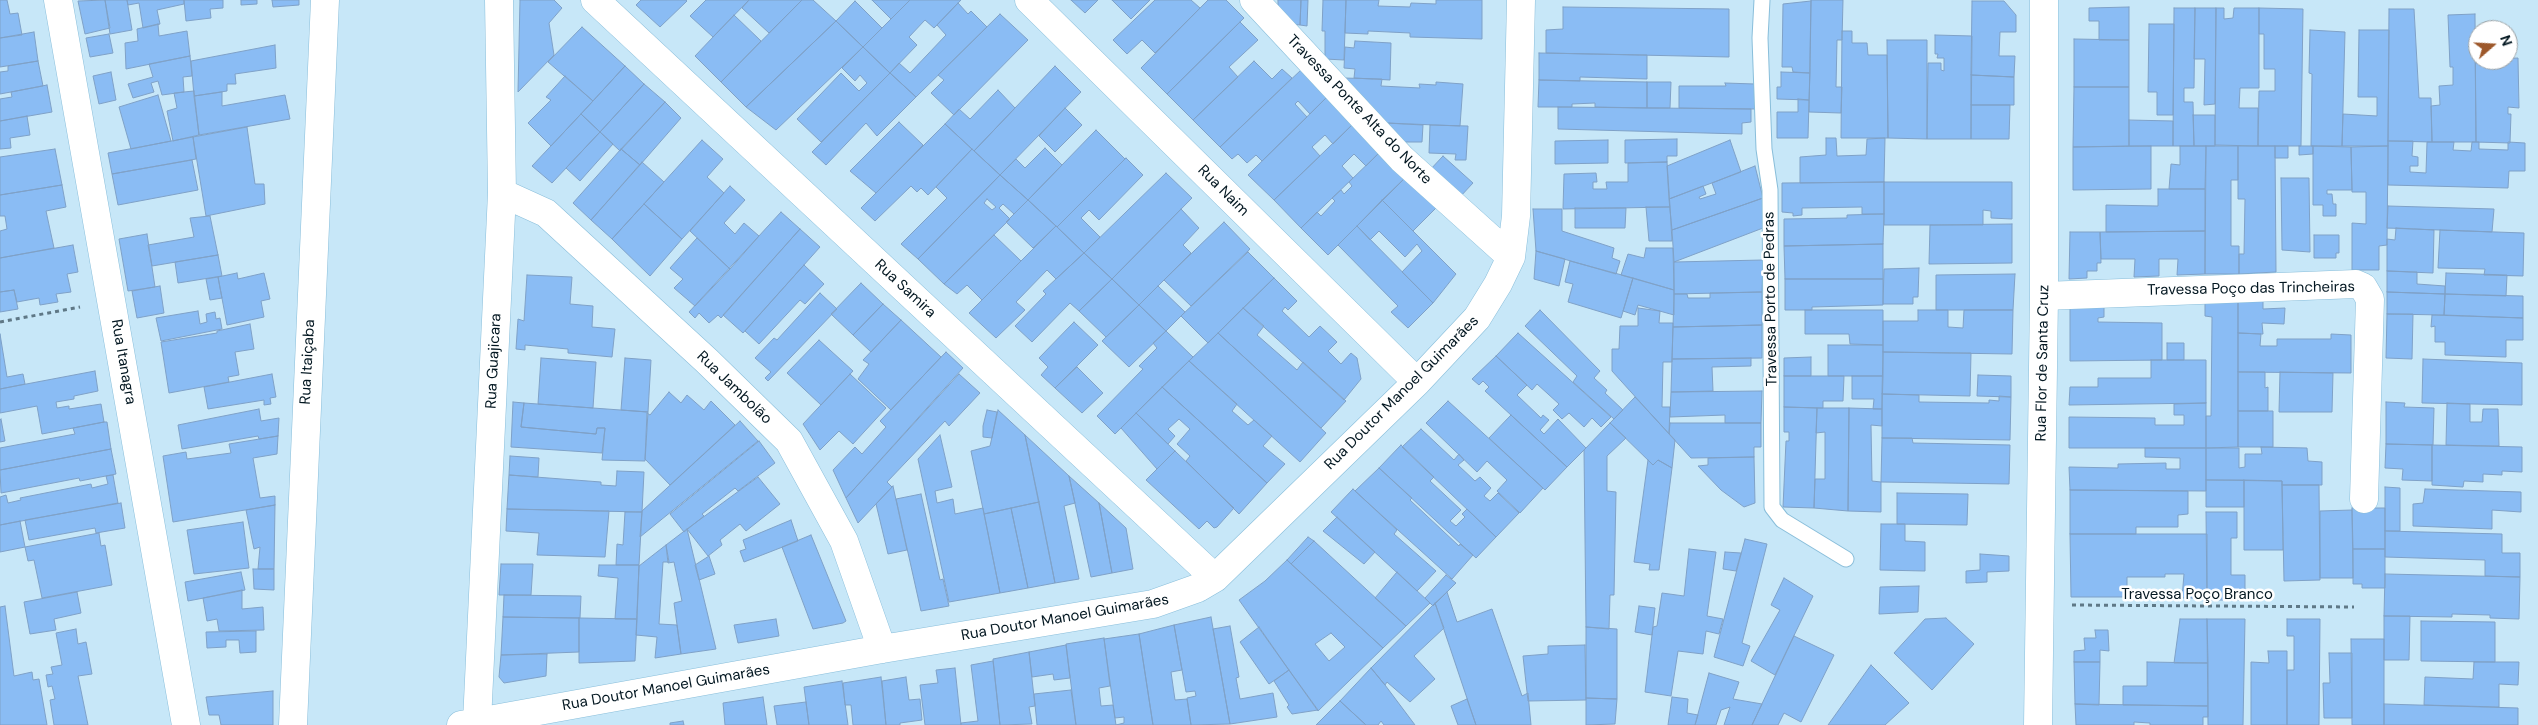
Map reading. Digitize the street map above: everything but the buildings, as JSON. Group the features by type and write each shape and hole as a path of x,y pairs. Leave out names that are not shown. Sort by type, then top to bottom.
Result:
{"street":[{"name":"Rua Itanagra","path":"58,0 186,725"},
{"name":"Rua Itaiçaba","path":"293,725 325,0"},
{"name":"Rua Guajicara","path":"469,724 502,193 498,0"},
{"name":"Rua Samira","path":"595,0 1214,578"},
{"name":"Rua Naim","path":"1029,0 1417,382"},
{"name":"Travessa Ponte Alta do Norte","path":"1254,0 1402,159 1511,257"},
{"name":"Rua Doutor Manoel Guimarães","path":"469,724 882,649 1153,604 1198,588 1214,578 1417,382 1477,318 1498,284 1511,257 1516,216 1521,0"},
{"name":"Rua Flor de Santa Cruz","path":"2038,725 2044,296 2044,0"},
{"name":"Rua Jambolão","path":"502,193 546,213 707,361 789,441 844,542 882,649"},
{"name":"Travessa Poço das Trincheiras","path":"2044,296 2356,284 2363,287 2370,299 2364,499"}],"lane":[{"name":"Travessa Porto de Pedras","path":"1762,0 1760,38 1764,149 1770,190 1772,507 1782,520 1846,559"}],"path":[{"path":"0,322 112,301"},
{"name":"Travessa Poço Branco","path":"2039,604 2170,607 2354,607"}]}
